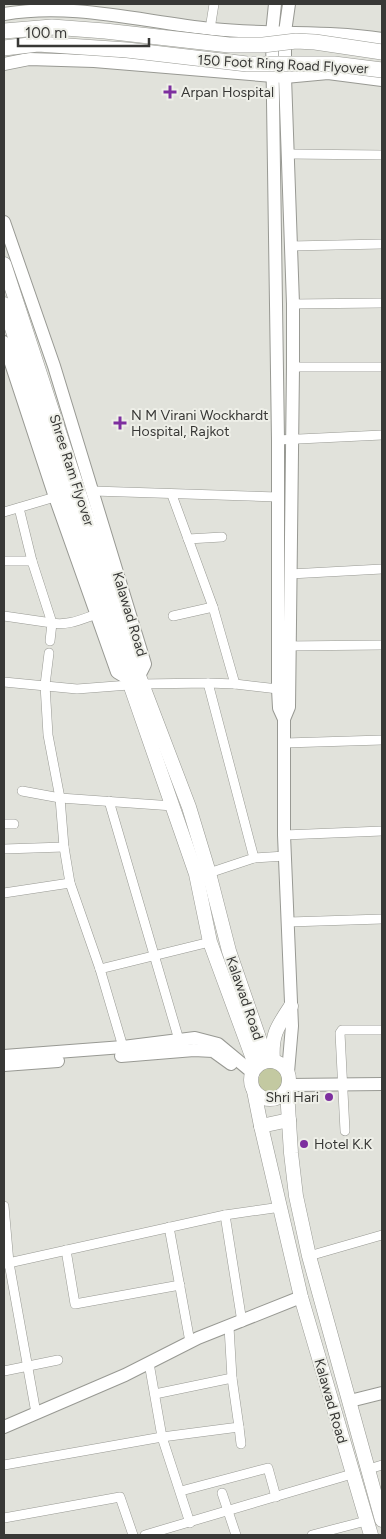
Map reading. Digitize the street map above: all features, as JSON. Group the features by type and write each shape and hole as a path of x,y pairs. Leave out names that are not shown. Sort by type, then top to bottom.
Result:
{"highway":[{"name":"150 Foot Ring Road Flyover","path":"4,31 52,27 229,45 263,45 296,41 315,42 382,52"},
{"name":"150 Foot Ring Road Flyover","path":"4,48 38,44 127,50 247,64 334,64 382,70"}],"main road":[{"name":"Shree Ram Flyover","path":"4,264 134,681"},
{"name":"Shree Ram Flyover","path":"4,304 128,662"},
{"name":"Kalawad Road","path":"134,681 196,874 210,942 259,1072"},
{"name":"Kalawad Road","path":"134,681 189,806 209,873 259,1072 261,1126 301,1297 371,1535"},
{"path":"259,1072 284,1067 288,1082 277,1099 264,1099 259,1072 272,1047 276,1029 291,1006"},
{"name":"Kalawad Road","path":"288,1082 291,1153 296,1196 309,1256 382,1517"},
{"path":"261,1126 289,1120"}],"street":[{"path":"210,29 214,4"},
{"path":"275,4 272,33 288,154 293,304 290,574 278,689 279,708 284,719"},
{"path":"289,4 279,76 278,440 283,646 288,707 284,719 284,835 292,1032 288,1082 343,1085 382,1084"},
{"path":"4,14 62,7 96,8 145,19 210,29 272,33 354,34 382,39"},
{"path":"4,64 29,59 94,61 279,76 328,73 382,80"},
{"path":"288,154 382,155"},
{"name":"Kalawad Road","path":"4,222 54,366 145,664 134,681 116,672 97,614 9,371 4,342"},
{"path":"291,246 382,244"},
{"path":"293,304 382,303"},
{"path":"293,367 382,367"},
{"path":"278,440 382,435"},
{"path":"93,492 278,497"},
{"path":"172,495 213,607 235,684"},
{"path":"4,512 55,497"},
{"path":"19,508 32,561 52,624 50,641"},
{"path":"188,539 222,537"},
{"path":"4,561 32,561"},
{"path":"290,574 382,569"},
{"path":"173,616 213,607"},
{"path":"4,616 61,625 97,614"},
{"path":"283,646 382,646"},
{"path":"49,653 45,685 48,735 60,798 64,847 70,883 100,969 123,1047"},
{"path":"4,682 77,689 134,681 235,684 278,689"},
{"path":"208,683 254,858"},
{"path":"285,743 382,740"},
{"path":"22,791 60,798 173,806"},
{"path":"110,801 179,1040"},
{"path":"4,824 14,824"},
{"path":"284,835 382,831"},
{"path":"4,849 64,847"},
{"path":"209,873 254,858 285,856"},
{"path":"4,893 70,883"},
{"path":"289,922 382,919"},
{"path":"100,969 154,954 210,942"},
{"path":"345,1132 340,1033 342,1030 382,1030"},
{"path":"4,1056 123,1047 194,1038 218,1044 259,1072"},
{"path":"4,1065 194,1050 213,1051 259,1072"},
{"path":"4,1206 6,1263 36,1413"},
{"path":"6,1263 225,1215 281,1207"},
{"path":"225,1215 242,1322"},
{"path":"169,1227 190,1342"},
{"path":"309,1256 382,1234"},
{"path":"66,1250 75,1304 180,1284"},
{"path":"4,1427 125,1375 190,1342 301,1297"},
{"path":"229,1327 232,1378 241,1444"},
{"path":"4,1371 58,1360"},
{"path":"150,1363 162,1436 181,1490 190,1523"},
{"path":"155,1394 232,1378"},
{"path":"350,1401 382,1393"},
{"path":"4,1464 162,1436 239,1427"},
{"path":"368,1469 382,1465"},
{"path":"181,1490 268,1468 276,1497"},
{"path":"145,1535 352,1474"},
{"path":"222,1493 236,1535"},
{"path":"4,1518 120,1497 133,1535"},
{"path":"312,1535 366,1521"}],"green space":[{"path":"272,1064 277,1067 282,1076 283,1087 281,1095 269,1098 263,1095 259,1089 259,1079 263,1067"}],"place":[{"name":"Arpan Hospital","path":"170,92"},
{"name":"N M Virani Wockhardt Hospital, Rajkot","path":"120,423"},
{"name":"Shri Hari","path":"329,1097"},
{"name":"Hotel K.K","path":"304,1144"}]}
